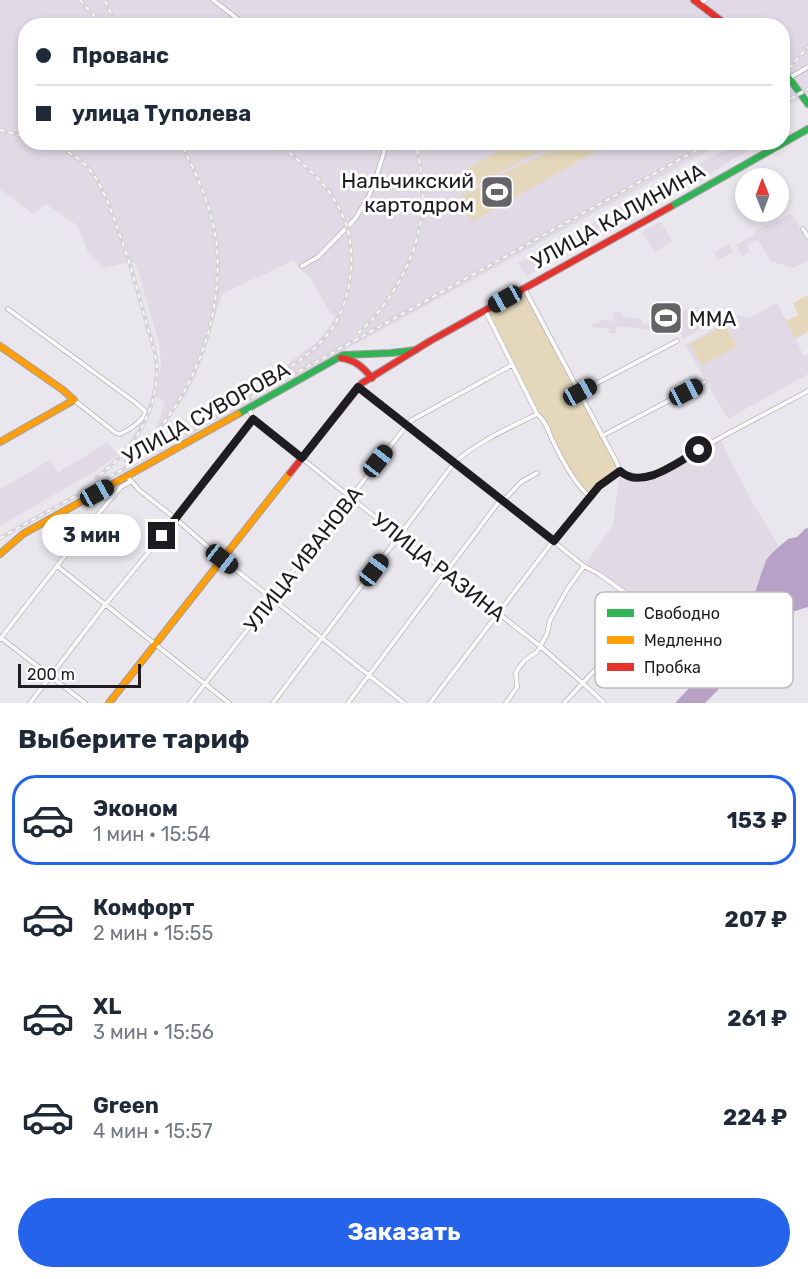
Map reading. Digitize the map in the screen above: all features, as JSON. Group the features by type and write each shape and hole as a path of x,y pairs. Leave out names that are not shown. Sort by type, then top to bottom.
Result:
{"main road":[{"path":"699,1 719,18"},
{"path":"790,79 808,104"},
{"name":"УЛИЦА КАЛИНИНА","path":"790,139 808,129"},
{"name":"УЛИЦА КАЛИНИНА","path":"110,703 358,387 485,310 770,150"},
{"path":"0,346 74,400 0,442"},
{"name":"УЛИЦА СУВОРОВА","path":"0,554 23,534 129,479 249,408 347,354 417,350"},
{"path":"337,359 355,361 372,378"}],"street":[{"path":"213,0 237,18"},
{"path":"790,77 808,67"},
{"path":"302,266 318,257 355,219 372,187 384,150"},
{"path":"803,229 808,237"},
{"path":"524,288 620,471 629,477 646,477 657,474 808,391"},
{"path":"8,309 146,412 139,423 120,434 74,400"},
{"path":"485,310 537,414 545,424 580,488 589,496"},
{"path":"580,392 677,340"},
{"name":"УЛИЦА ИВАНОВА","path":"190,703 407,425 412,420 512,365"},
{"path":"602,436 704,382"},
{"path":"358,387 584,566 623,592"},
{"path":"30,703 253,419 249,408"},
{"path":"273,703 455,462 484,442 537,414"},
{"name":"УЛИЦА РАЗИНА","path":"253,419 540,646 604,703"},
{"path":"430,703 589,496 602,483 620,471"},
{"path":"348,703 501,500 506,498 521,482 537,473"},
{"path":"85,703 0,638 89,525 129,479 139,490 222,559 404,703"},
{"path":"57,566 229,703"},
{"path":"506,703 518,687 516,674 518,669 537,651 547,633 550,620 568,588 584,566"},
{"path":"564,703 595,670"}],"shaded area":[{"path":"0,0 808,0 808,95 790,105 790,18 18,18 18,150 709,150 172,445 168,439 266,383 267,379 318,341 328,329 335,317 309,276 294,260 222,294 197,373 187,393 160,431 156,428 165,402 155,396 161,364 159,343 136,264 128,262 104,268 88,253 78,226 46,204 33,214 0,189"},
{"path":"500,150 542,150 463,192 454,177"},
{"name":"Нальчикский картодром","path":"551,150 599,150 472,222 458,198"},
{"path":"725,150 750,150 698,183 688,168"},
{"path":"633,201 638,213 550,261 528,276 522,270 518,263"},
{"path":"792,214 808,242 808,260 794,268 771,262 758,240 747,245 750,252 742,256 736,245 755,234 756,230 774,222 789,222 789,215"},
{"path":"660,221 672,241 655,252 642,232"},
{"path":"729,244 733,252 718,260 714,252"},
{"path":"524,288 620,471 606,479 589,496 580,488 537,414 485,310"},
{"path":"808,295 808,332 795,339 786,321 798,315 793,303"},
{"path":"777,303 804,356 808,354 808,374 728,419 685,345 739,315 748,318"},
{"path":"691,307 711,311 720,319 683,339 678,322 682,319 680,313"},
{"path":"614,312 622,313 622,317 642,319 642,323 651,324 650,330 617,326 616,333 609,333 609,329 592,327 593,323 599,324 600,320 613,321"},
{"path":"725,325 737,347 702,365 690,344"},
{"path":"718,439 722,443 752,502 779,546 766,560 755,592 623,592 584,566 613,525 620,471 629,477 651,476"},
{"path":"107,442 118,455 102,467 0,526 0,489 50,460 58,473"},
{"path":"808,528 808,607 793,612 793,592 755,592 766,560 788,539 797,537"},
{"path":"689,688 720,688 705,703 675,703"}],"railway":[{"path":"80,0 96,18"},
{"path":"105,1 113,18"},
{"path":"790,67 808,47"},
{"path":"790,99 808,89"},
{"path":"0,130 18,135"},
{"path":"63,150 75,156 90,170 112,212 129,261 156,361 155,392 145,421 130,446 96,478"},
{"path":"126,461 147,442 183,394 207,338 214,309 217,279 216,237 199,181 184,150"},
{"path":"282,373 318,345 336,321 347,294 351,256 349,235 334,200 309,169 285,150"},
{"path":"358,333 370,322 392,294 415,245 423,195 417,150"},
{"path":"0,538 697,150"}],"traffic: fast":[{"path":"790,80 808,104"},
{"path":"790,139 808,129"},
{"path":"670,207 771,150"},
{"path":"238,414 343,355 416,350"}],"traffic: slow":[{"path":"0,346 74,400 0,442"},
{"path":"0,554 23,534 238,414"},
{"path":"109,703 290,473"}],"traffic: jam":[{"path":"694,0 718,18"},
{"path":"290,473 362,383 430,341 670,207"},
{"path":"341,358 358,365 372,378"}],"place":[{"name":"Нальчикский картодром","path":"497,192"},
{"name":"MMA","path":"666,318"}],"route":[{"path":"162,536 253,419 302,458 358,387 554,541 589,496 606,479 620,471 629,477 651,476 699,450"}]}
